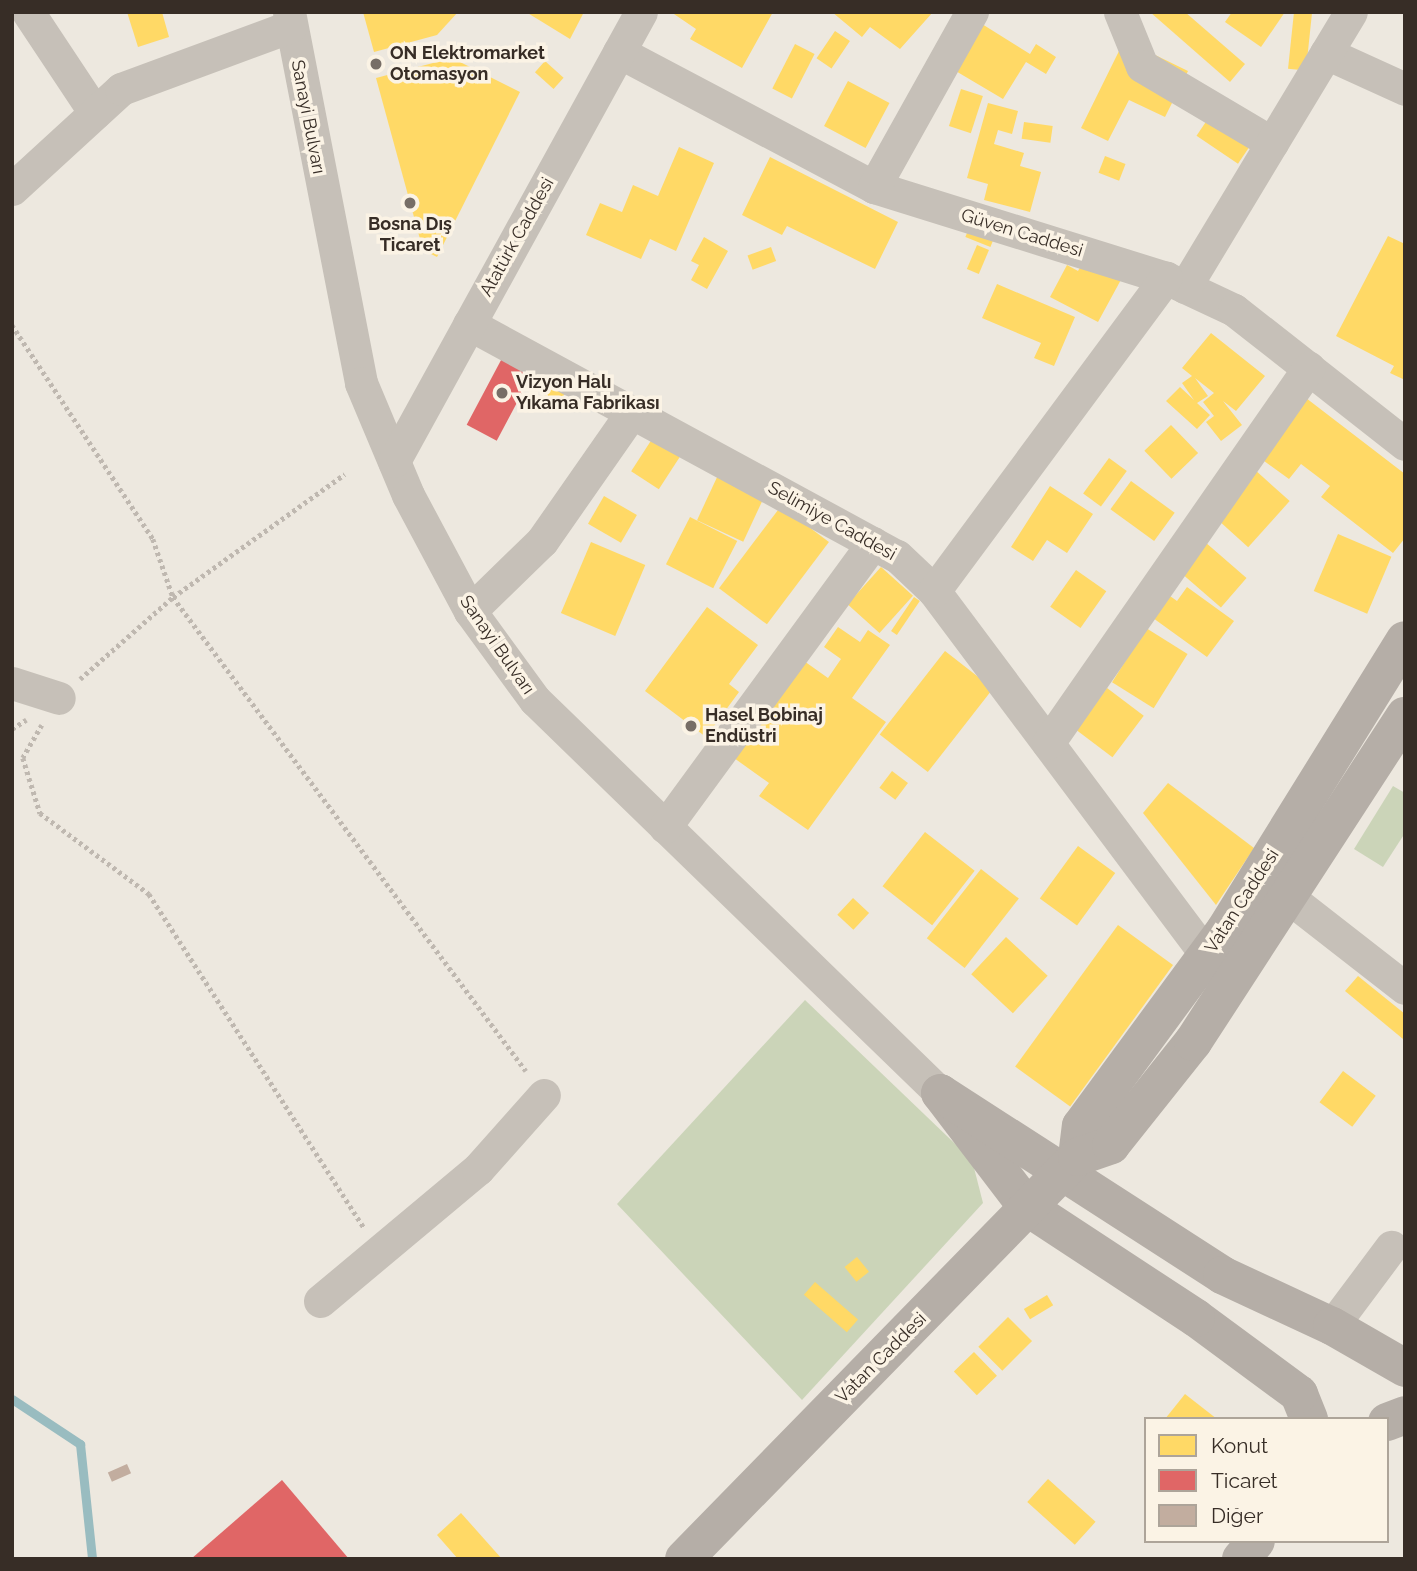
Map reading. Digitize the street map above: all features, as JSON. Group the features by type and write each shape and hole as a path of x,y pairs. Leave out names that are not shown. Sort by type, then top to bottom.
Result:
{"main road":[{"name":"Vatan Caddesi","path":"1069,1165 1081,1126 1207,957 1405,640"},
{"name":"Vatan Caddesi","path":"684,1559 1069,1165 1111,1145 1193,1042 1405,716"},
{"path":"940,1093 1069,1165 1222,1275 1332,1326 1405,1368"},
{"path":"940,1093 1027,1207 1196,1318 1299,1394 1309,1417"},
{"path":"1241,1559 1254,1543"},
{"path":"1275,1559 1283,1543"}],"street":[{"path":"28,12 95,113"},
{"name":"Atatürk Caddesi","path":"394,461 640,12"},
{"path":"1120,12 1142,66 1272,143"},
{"path":"934,591 1176,283 1272,143 1352,12"},
{"path":"874,187 970,13"},
{"path":"12,189 121,89 275,21"},
{"name":"Sanayi Bulvarı","path":"275,21 361,383 394,461 470,611 535,700 940,1093"},
{"name":"Güven Caddesi","path":"619,52 874,187 1176,283 1234,310 1405,444"},
{"path":"1326,53 1405,89"},
{"name":"Selimiye Caddesi","path":"469,324 897,555 934,591 1207,957"},
{"path":"1048,743 1309,368"},
{"path":"470,611 542,541 632,412"},
{"path":"665,827 873,543"},
{"path":"12,683 59,698"},
{"path":"1288,897 1405,988"},
{"path":"320,1301 382,1254 478,1169 544,1095"},
{"path":"1332,1326 1391,1247"}],"path":[{"path":"12,324 153,539 173,597 544,1095"},
{"path":"12,729 59,698 173,597 345,474"},
{"path":"59,698 23,758 40,813 149,894 382,1254"}],"green space":[{"path":"1393,786 1405,793 1405,833 1383,867 1354,849"},
{"path":"805,1000 972,1160 983,1203 802,1400 617,1204"}],"building: Konut":[{"path":"127,12 162,12 169,37 138,47"},
{"path":"363,12 458,12 437,35 374,52"},
{"path":"526,12 584,12 570,39"},
{"path":"671,12 773,12 742,68 690,39 696,29"},
{"path":"832,12 933,12 900,49 870,27 862,37"},
{"path":"1150,12 1185,12 1245,64 1230,82"},
{"path":"1232,12 1285,12 1261,47 1225,22"},
{"path":"1294,12 1312,14 1306,71 1288,69"},
{"path":"982,24 1030,54 1036,44 1056,57 1046,74 1026,62 1003,99 954,70"},
{"path":"835,31 850,41 831,68 817,58"},
{"path":"795,44 815,54 792,99 772,89"},
{"path":"1119,51 1147,51 1188,71 1165,117 1129,100 1108,141 1081,128"},
{"path":"452,58 520,92 437,257 423,250 376,78"},
{"path":"545,61 564,78 554,89 535,72"},
{"path":"848,81 889,103 866,148 824,126"},
{"path":"961,89 983,96 971,133 949,126"},
{"path":"1220,101 1261,129 1238,164 1197,136"},
{"path":"988,103 1018,111 1012,134 998,130 994,144 1024,153 1020,166 1041,172 1030,212 984,200 988,184 967,178"},
{"path":"1024,122 1053,126 1050,143 1022,139"},
{"path":"679,147 714,163 676,251 650,239 641,259 586,235 600,203 622,212 633,185 658,196"},
{"path":"1105,156 1126,164 1119,181 1099,173"},
{"path":"770,157 898,222 875,269 787,226 782,235 742,215"},
{"path":"971,223 996,233 990,247 965,237"},
{"path":"1388,236 1405,244 1405,380 1390,373 1394,366 1336,336"},
{"path":"704,237 728,251 707,289 691,280 699,265 691,261"},
{"path":"977,245 989,250 979,274 967,269"},
{"path":"771,247 776,261 753,270 748,256"},
{"path":"1086,256 1123,276 1098,322 1050,297 1067,265 1078,271"},
{"path":"997,284 1075,317 1054,366 1034,358 1041,343 982,318"},
{"path":"1211,333 1265,376 1236,411 1223,401 1242,425 1221,441 1206,422 1214,416 1203,402 1214,393 1195,378 1208,396 1197,403 1210,415 1197,429 1166,401 1180,387 1194,400 1182,383 1192,376 1182,368"},
{"path":"550,385 565,393 555,412 540,404"},
{"path":"1306,398 1405,474 1405,538 1393,553 1321,497 1330,486 1301,464 1289,479 1260,458"},
{"path":"1171,425 1198,453 1171,479 1144,451"},
{"path":"654,436 682,454 659,489 631,471"},
{"path":"1109,458 1127,471 1101,507 1083,494"},
{"path":"1254,469 1290,501 1248,547 1213,515"},
{"path":"719,473 765,495 743,542 697,520"},
{"path":"1131,481 1175,513 1154,541 1110,509"},
{"path":"1050,486 1093,514 1067,553 1047,540 1033,561 1011,547"},
{"path":"604,496 637,515 621,543 588,524"},
{"path":"781,506 829,542 767,624 719,588"},
{"path":"690,517 737,541 713,588 666,564"},
{"path":"1338,534 1391,557 1367,614 1314,591"},
{"path":"591,542 645,565 615,636 561,613"},
{"path":"1205,542 1247,578 1221,608 1179,571"},
{"path":"881,567 913,596 879,633 848,604"},
{"path":"1076,570 1106,591 1080,628 1050,607"},
{"path":"1187,587 1234,621 1207,657 1153,618 1170,596 1177,601"},
{"path":"914,597 920,601 897,635 891,631"},
{"path":"707,607 758,645 729,684 739,692 706,737 645,691"},
{"path":"838,627 860,642 868,630 890,645 852,698 886,722 808,830 759,796 769,783 734,758 804,661 828,678 841,659 824,647"},
{"path":"1146,628 1188,654 1154,708 1112,682"},
{"path":"945,651 993,689 928,772 880,735"},
{"path":"1107,688 1144,716 1112,757 1076,730"},
{"path":"892,771 908,783 895,800 879,788"},
{"path":"1168,783 1254,848 1216,905 1143,813"},
{"path":"925,832 975,871 932,925 883,886"},
{"path":"1078,846 1115,873 1077,926 1040,899"},
{"path":"981,869 1019,899 965,968 927,938"},
{"path":"853,898 869,913 853,930 837,915"},
{"path":"1118,925 1173,965 1070,1107 1015,1067"},
{"path":"1006,937 1048,976 1013,1013 971,974"},
{"path":"1358,976 1405,1014 1403,1039 1345,991"},
{"path":"1343,1071 1376,1096 1352,1127 1320,1102"},
{"path":"857,1257 869,1272 857,1282 845,1267"},
{"path":"815,1282 858,1319 847,1332 804,1295"},
{"path":"1047,1295 1053,1305 1030,1319 1024,1309"},
{"path":"1008,1317 1032,1341 1002,1371 978,1347"},
{"path":"974,1352 997,1376 977,1395 954,1371"},
{"path":"1185,1394 1214,1417 1167,1417"},
{"path":"1048,1479 1096,1522 1075,1545 1027,1502"},
{"path":"461,1513 502,1559 458,1559 437,1535"}],"building: Ticaret":[{"name":"Vizyon Halı Yıkama Fabrikası","path":"508,347 538,363 497,441 467,425"},
{"path":"282,1480 349,1559 191,1559"}],"building: Diğer":[{"path":"127,1464 131,1473 112,1482 108,1473"}],"waterway":[{"path":"12,1399 80,1444 92,1559"}],"place":[{"name":"ON Elektromarket Otomasyon","path":"376,64"},
{"name":"Bosna Dış Ticaret","path":"410,203"},
{"name":"Vizyon Halı Yıkama Fabrikası","path":"502,393"},
{"name":"Hasel Bobinaj Endüstri","path":"691,726"}]}
